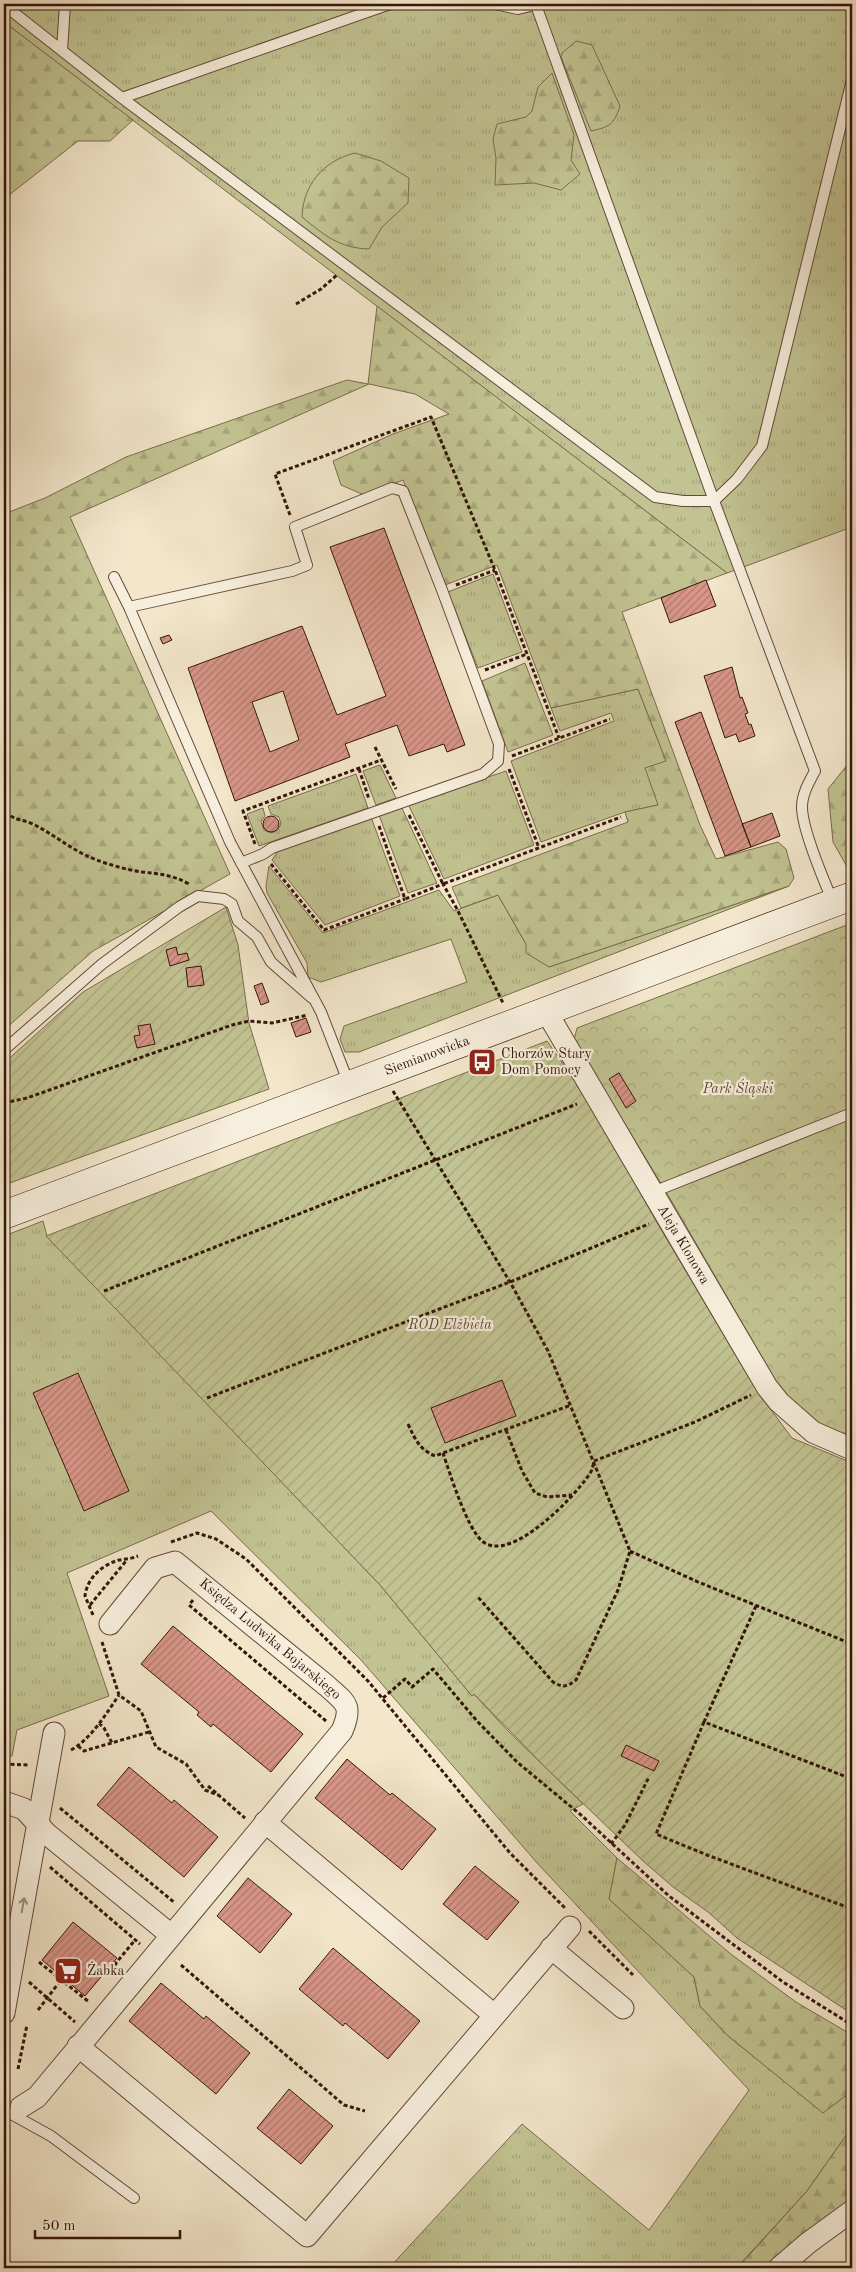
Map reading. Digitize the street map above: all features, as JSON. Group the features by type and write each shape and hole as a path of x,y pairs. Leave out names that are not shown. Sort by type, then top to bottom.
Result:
{"street":[{"name":"Siemianowicka","path":"4,1215 843,900"},
{"name":"Aleja Klonowa","path":"546,1011 767,1387 779,1402 813,1432 852,1449"},
{"name":"Księdza Ludwika Bojarskiego","path":"12,2109 38,2097 79,2036 171,1935 257,1822 342,1731 348,1715 345,1702 175,1562 154,1568 102,1629"},
{"path":"5,2009 54,1733"},
{"path":"4,1802 24,1809 37,1825 171,1935"},
{"path":"257,1822 494,2016"},
{"path":"79,2036 306,2236 551,1948 576,1923"},
{"path":"551,1948 623,2008"},
{"path":"779,2268 852,2211"}],"lane":[{"path":"62,50 65,4"},
{"path":"357,15 360,4"},
{"path":"122,98 390,4"},
{"path":"495,4 518,9 538,5 714,501 815,771 806,788 802,806 804,822 843,900"},
{"path":"4,5 122,98 656,497 683,501 714,501 738,479 762,446 852,80"},
{"path":"129,607 292,571 306,565 295,528 392,488 402,491 442,590 499,744 498,761 483,774 272,848 241,863"},
{"path":"114,577 129,607 206,787 241,863 315,1000 349,1085"},
{"path":"4,1050 111,957 198,896 224,899 232,904 238,921 257,937 271,962 315,1000"},
{"path":"652,1194 852,1113"},
{"path":"12,2109 134,2198"}],"path":[{"path":"605,4 628,4"},
{"path":"296,304 321,289 337,275 344,264"},
{"path":"442,590 494,570"},
{"path":"474,674 527,654"},
{"path":"498,761 610,719"},
{"path":"375,747 400,796"},
{"path":"256,847 243,811 381,760"},
{"path":"498,761 508,769 539,848"},
{"path":"358,769 372,806"},
{"path":"4,805 5,810 13,819 32,823 79,852 97,860 140,872 165,874 186,883 208,898"},
{"path":"409,814 506,1009"},
{"path":"270,863 324,930 621,817"},
{"path":"379,825 405,899"},
{"path":"4,1103 27,1098 232,1025 249,1021 272,1023 305,1016"},
{"path":"392,1089 510,1282 548,1351 630,1551 618,1590 576,1680 569,1686 561,1687 553,1682 477,1596"},
{"path":"104,1291 596,1096"},
{"path":"206,1398 510,1282 666,1217"},
{"path":"594,1461 695,1422 767,1387"},
{"path":"408,1424 415,1440 423,1451 435,1456 571,1405"},
{"path":"506,1430 522,1471 535,1493 547,1497 572,1494"},
{"path":"443,1453 461,1501 475,1530 481,1540 491,1546 502,1546 536,1530 590,1474 594,1461"},
{"path":"170,1542 187,1534 197,1533 216,1539 237,1552 383,1698 510,1853 576,1923 632,1975"},
{"path":"630,1551 756,1606 852,1644"},
{"path":"90,1605 126,1561 144,1553"},
{"path":"126,1561 119,1560 98,1571 86,1590 86,1601 102,1629 120,1696 141,1711 156,1747 186,1764 205,1790 218,1795"},
{"path":"198,1593 189,1605 330,1724"},
{"path":"756,1606 656,1834 852,1910"},
{"path":"383,1698 405,1679 412,1687 433,1669 477,1721 517,1762 581,1815 669,1896 783,1982 852,2025"},
{"path":"65,1753 78,1746 120,1696"},
{"path":"704,1722 852,1779"},
{"path":"99,1723 112,1743"},
{"path":"78,1746 84,1751 149,1732"},
{"path":"4,1764 36,1764"},
{"path":"611,1844 626,1824 649,1777"},
{"path":"208,1786 257,1822"},
{"path":"54,1804 179,1907"},
{"path":"33,1851 61,1878 145,1948"},
{"path":"117,1961 135,1940"},
{"path":"39,1962 89,2002"},
{"path":"181,1965 344,2105 365,2110"},
{"path":"21,1981 27,1980 47,1998 79,2036"},
{"path":"38,2010 61,1980"},
{"path":"18,2069 27,2025"}],"green space":[{"path":"4,4 852,4 852,527 727,573 4,22"},
{"path":"4,22 133,120 110,141 78,141 4,199"},
{"path":"576,41 592,45 620,106 610,124 591,131 561,57 562,53"},
{"path":"552,73 574,135 571,160 580,174 561,190 534,183 495,185 496,158 493,139 497,124 526,117 532,111 538,87"},
{"path":"355,153 381,161 409,178 408,203 382,227 369,249 340,243 325,235 302,217 306,195 317,176 333,162"},
{"path":"377,306 727,573 622,612 700,825 716,859 778,842 786,849 794,878 789,886 549,967 526,953 526,944 498,895 461,908 452,887 628,822 625,812 658,805 645,768 666,761 638,689 551,708 497,565 445,585 403,480 364,495 341,485 333,461 393,434 449,414 415,394 369,384 70,517 230,874 93,951 4,1030 4,514 45,498 126,457 347,380 368,384"},
{"path":"493,574 522,652 478,668 448,592"},
{"path":"525,663 553,735 508,752 482,681"},
{"path":"638,689 666,761 658,805 625,812 541,842 511,761 614,721 611,713 560,731 551,708"},
{"path":"852,759 852,871 850,872 833,842 828,789"},
{"path":"380,765 396,798 376,805 363,771"},
{"path":"506,771 534,845 444,879 408,804"},
{"path":"356,774 368,808 259,846 247,814 263,808 265,816 261,822 264,830 271,833 278,830 281,824 279,817 271,814 268,806"},
{"path":"401,806 437,883 408,893 379,815"},
{"path":"371,817 400,896 325,925 272,860 278,851"},
{"path":"269,866 323,933 439,890 454,911 498,895 526,944 549,967 789,886 359,1052 345,1052 340,1039 344,1026 467,982 451,939 321,982 308,977 307,963 267,893 266,886"},
{"path":"226,907 238,945 249,1023 269,1089 4,1185 4,1063 83,992"},
{"name":"Park Śląski","path":"852,923 852,1441 817,1426 784,1395 668,1195 574,1040 577,1028"},
{"name":"ROD Elżbieta","path":"547,1041 588,1099 656,1221 757,1391 792,1438 852,1463 852,2014 737,1938 708,1912 673,1887 643,1861 546,1768 474,1694 472,1696 380,1585 46,1236"},
{"path":"43,1221 47,1236 380,1585 472,1696 474,1694 507,1730 583,1804 570,1811 617,1858 609,1899 694,1977 700,2006 727,2035 823,2112 852,2091 852,2127 807,2191 741,2263 719,2268 696,2263 684,2268 389,2268 522,2124 649,2230 749,2090 538,1864 361,1660 211,1511 67,1573 109,1696 17,1730 12,1756 4,1756 4,1657 7,1656 4,1640 4,1405 7,1403 4,1395 4,1236"},
{"path":"617,1858 732,1955 796,2002 852,2035 852,2091 823,2113 727,2035 700,2006 694,1977 609,1899"},
{"path":"852,2127 852,2205 772,2268 727,2268 742,2263 807,2191"}],"building":[{"path":"384,528 465,745 447,752 444,744 409,756 397,725 345,744 350,757 235,801 188,668 302,626 337,715 386,696 330,547","holes":["283,691 299,740 270,752 252,702"]},
{"path":"706,580 716,606 670,623 661,598"},
{"path":"169,635 172,640 163,644 160,638"},
{"path":"732,667 740,698 742,697 748,713 745,714 755,736 739,742 736,734 725,738 704,676"},
{"path":"701,712 751,847 725,856 675,722"},
{"path":"772,813 780,836 751,847 742,824"},
{"path":"271,816 277,818 279,824 277,830 271,832 265,830 263,824 265,818"},
{"path":"176,947 178,955 187,953 189,960 170,966 166,950"},
{"path":"201,966 204,985 188,987 186,968"},
{"path":"262,983 269,1002 261,1005 254,986"},
{"path":"306,1018 311,1032 296,1037 291,1023"},
{"path":"150,1024 155,1044 137,1048 134,1036 140,1035 138,1026"},
{"path":"619,1073 636,1101 626,1108 609,1079"},
{"path":"78,1373 129,1491 84,1511 33,1393"},
{"path":"502,1380 516,1416 445,1443 431,1408"},
{"path":"173,1626 303,1734 271,1772 213,1724 211,1727 197,1715 199,1712 141,1664"},
{"path":"626,1745 659,1761 654,1771 621,1756"},
{"path":"347,1759 390,1795 392,1793 436,1829 402,1870 315,1798"},
{"path":"129,1767 172,1803 174,1800 218,1837 184,1877 97,1805"},
{"path":"475,1866 519,1902 487,1940 443,1904"},
{"path":"248,1878 292,1914 260,1953 217,1916"},
{"path":"73,1922 117,1958 85,1996 42,1960"},
{"path":"333,1948 420,2021 388,2059 345,2023 343,2026 299,1989"},
{"path":"161,1983 204,2019 206,2016 250,2053 216,2094 129,2021"},
{"path":"289,2089 333,2126 301,2164 257,2128"}],"place":[{"name":"Chorzów Stary Dom Pomocy","path":"482,1062"},
{"name":"Żabka","path":"68,1971"}]}
